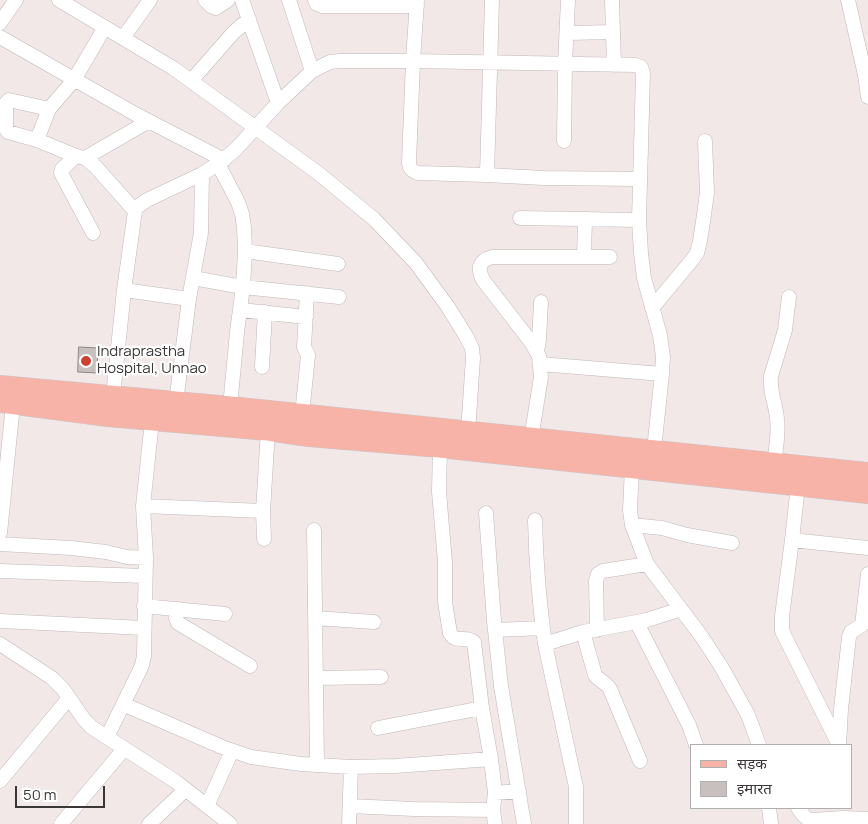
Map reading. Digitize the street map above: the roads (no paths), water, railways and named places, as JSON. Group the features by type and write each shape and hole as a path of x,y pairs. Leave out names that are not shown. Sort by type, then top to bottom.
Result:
{"main road":[{"path":"0,386 113,396 154,410 309,436 646,463 774,463 868,473"},
{"path":"6,403 108,416 154,410 176,403 230,407 531,439 646,463 868,493"}],"street":[{"path":"0,23 16,0"},
{"path":"59,0 81,5 104,27 173,68 318,173 374,219 398,242 448,307 472,348 468,432"},
{"path":"123,38 150,0"},
{"path":"205,0 216,8 228,0"},
{"path":"242,0 278,103"},
{"path":"289,0 312,71"},
{"path":"315,0 317,4 322,6 417,3 409,162 412,170 418,172 543,178 640,179"},
{"path":"487,175 492,0"},
{"path":"564,141 568,0"},
{"path":"612,0 614,65"},
{"path":"848,0 865,75 868,97"},
{"path":"191,81 233,32 249,19"},
{"path":"37,140 49,109 74,80 104,27"},
{"path":"566,32 613,32"},
{"path":"0,37 221,162 242,214 244,227 243,287 230,407"},
{"path":"113,396 124,290 137,207 147,200 202,174 221,162 312,71 334,61 635,65 641,67 640,253 644,278 660,335 662,374 646,463 630,510 632,525 647,564 702,637 731,682 748,715 760,744"},
{"path":"49,109 10,99 6,103 6,130 80,157 95,166 135,211"},
{"path":"93,233 61,173 62,169 80,157 149,121"},
{"path":"652,308 692,260 700,241 706,192 705,141"},
{"path":"176,403 189,299 201,232 202,174"},
{"path":"520,218 639,220"},
{"path":"584,219 584,257"},
{"path":"244,251 338,264"},
{"path":"531,439 541,377 536,349 483,280 480,270 482,263 484,260 492,257 610,257"},
{"path":"193,278 243,287 340,297"},
{"path":"124,290 189,299"},
{"path":"302,415 308,356 304,347 307,293"},
{"path":"774,463 778,421 770,382 781,345 789,297"},
{"path":"536,349 540,340 540,302"},
{"path":"241,310 306,316"},
{"path":"262,367 266,312"},
{"path":"540,364 662,374"},
{"path":"0,533 6,403"},
{"path":"107,736 142,665 144,656 146,558 143,506 154,410"},
{"path":"264,539 263,511 268,430"},
{"path":"350,806 494,817 495,793 491,758 482,708 474,642 471,639 456,639 452,637 445,602 445,562 438,492 440,447"},
{"path":"798,485 782,616 782,631 838,744"},
{"path":"143,506 263,511"},
{"path":"486,513 501,683 524,824"},
{"path":"535,520 537,574 545,644 576,787 576,824"},
{"path":"632,525 669,529 687,535 732,543"},
{"path":"314,530 317,765"},
{"path":"792,540 868,548"},
{"path":"0,544 71,548 106,552 127,557 146,558"},
{"path":"640,762 608,686 595,675 590,631 598,574 647,564"},
{"path":"0,571 145,576"},
{"path":"839,744 849,637 851,632 862,625 868,574"},
{"path":"144,606 225,614"},
{"path":"545,644 590,631 637,623 681,609"},
{"path":"178,610 176,618 178,623 250,666"},
{"path":"315,618 374,622"},
{"path":"0,620 144,628"},
{"path":"637,623 689,725 696,744"},
{"path":"495,630 543,628"},
{"path":"0,644 52,678 62,688 91,727 175,781 230,824"},
{"path":"316,678 381,677"},
{"path":"480,687 501,683"},
{"path":"0,781 69,698"},
{"path":"123,704 232,751 251,757 351,767 395,766 491,758"},
{"path":"378,728 482,708"},
{"path":"61,824 124,749"},
{"path":"207,806 232,751"},
{"path":"349,824 351,767"},
{"path":"150,824 186,790"},
{"path":"495,793 519,791"},
{"path":"769,809 771,824"},
{"path":"799,809 804,816 813,820 842,813 868,819"}],"place":[{"name":"Indraprastha Hospital, Unnao","path":"86,361"}]}
